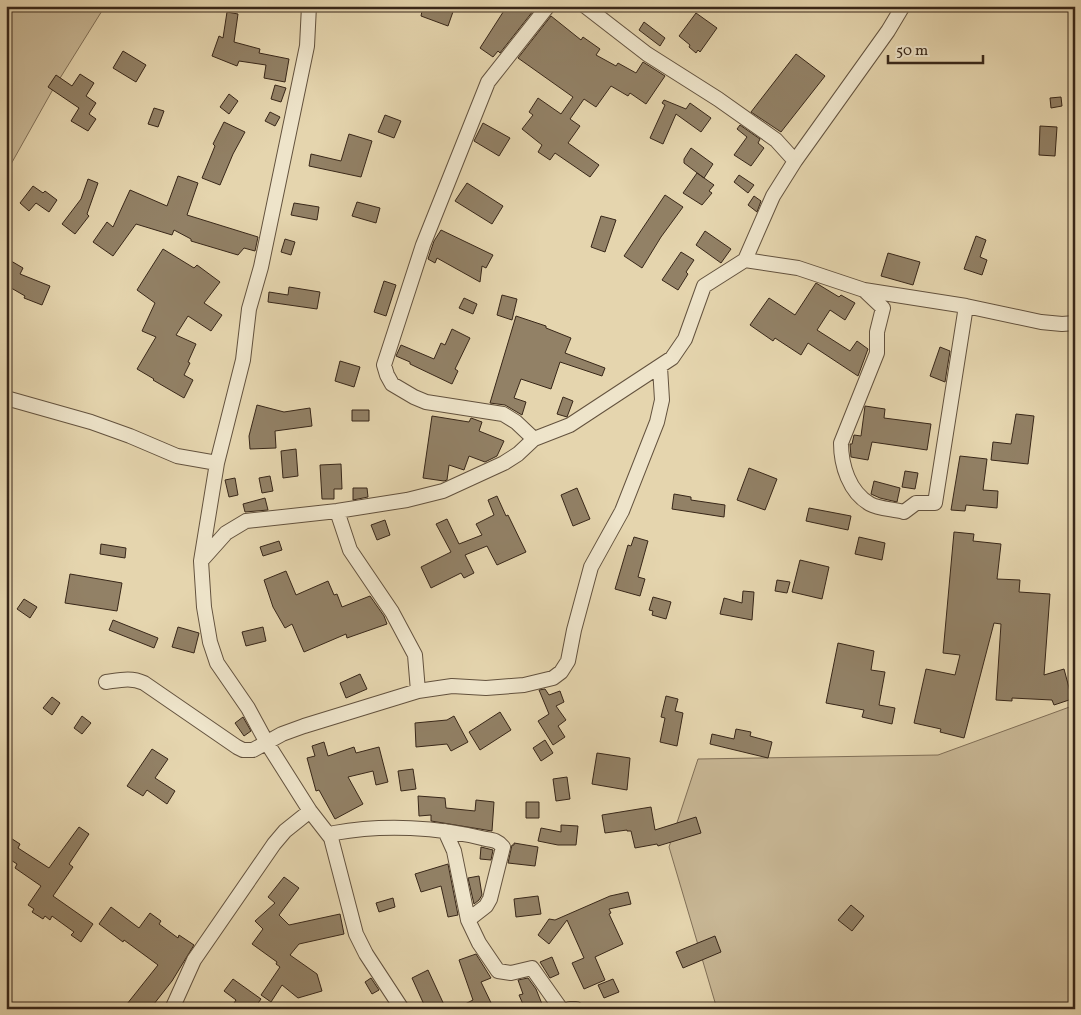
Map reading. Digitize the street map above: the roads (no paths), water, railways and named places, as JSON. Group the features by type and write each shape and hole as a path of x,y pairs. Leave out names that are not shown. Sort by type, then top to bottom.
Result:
{"street":[{"path":"309,6 307,46 261,267 249,309 243,360 217,464 201,561 204,607 210,642 217,663 248,708 267,743 310,810 331,838 356,934 366,954 402,1009"},
{"path":"534,439 516,422 503,414 434,404 414,397 392,384 384,364 423,245 488,82 548,6"},
{"path":"586,6 647,54 718,99 776,140 795,161"},
{"path":"201,561 226,533 246,521 337,511 407,500 443,491 504,463 518,454 534,439 570,425 672,358 685,339 704,286 745,260 773,196 795,161 888,31 903,6"},
{"path":"745,260 798,268 864,290 966,306 1041,322 1075,323"},
{"path":"864,290 883,308 877,332 877,353 841,443 841,456 847,478 857,493 870,504 904,512 916,503 935,503 966,306"},
{"path":"106,682 135,679 144,682 237,747 243,750 253,750 282,734 304,726 418,691 452,686 486,688 524,686 553,678 561,672 568,661 574,630 591,567 622,510 657,422 662,400 660,367"},
{"path":"6,398 92,422 177,456 217,464"},
{"path":"337,511 350,550 392,612 415,655 418,691"},
{"path":"172,1009 194,960 274,844 285,831 310,810"},
{"path":"331,838 334,833 349,830 394,828 445,831 479,836 500,842 503,847 490,899 486,906 468,920"},
{"path":"445,831 454,851 468,920 479,944 498,971 511,973 532,968 562,1008 576,1009"}]}
